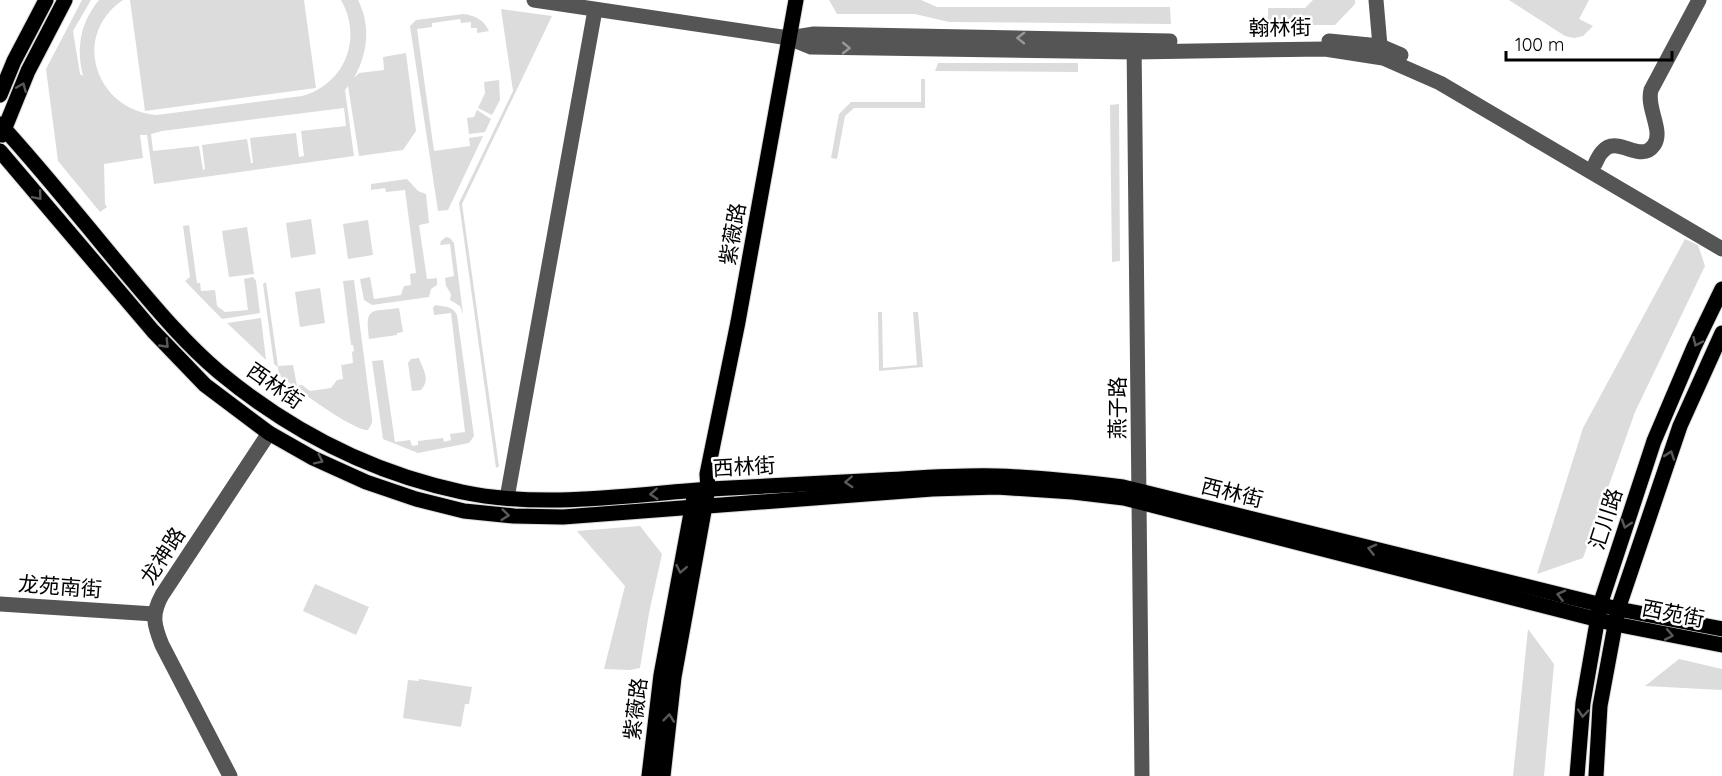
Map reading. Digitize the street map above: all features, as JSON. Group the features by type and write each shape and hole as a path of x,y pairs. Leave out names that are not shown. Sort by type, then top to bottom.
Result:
{"main road":[{"path":"0,95 14,61 46,0"},
{"path":"1,131 28,71 65,0"},
{"name":"紫薇路","path":"649,776 661,675 740,311 796,0"},
{"name":"西林街","path":"1,131 166,320 219,372 280,417 320,442 372,466 421,482 465,493 507,498 561,500 996,476 1071,481 1616,617"},
{"name":"西林街","path":"0,151 153,331 205,385 269,433 313,458 366,482 416,499 464,511 514,516 563,516 702,493"},
{"name":"汇川路","path":"1578,776 1583,703 1598,612 1654,441 1694,347 1722,289"},
{"name":"汇川路","path":"1596,776 1600,706 1616,617 1680,426 1722,333"},
{"name":"紫薇路","path":"663,776 674,677 702,493"},
{"path":"1616,617 1722,628"},
{"name":"西苑街","path":"1616,617 1722,645"}],"street":[{"name":"翰林街","path":"534,0 789,38 814,34 1135,46 1341,41 1436,71 1722,237"},
{"path":"1376,0 1378,52"},
{"path":"1595,164 1602,151 1611,146 1622,146 1639,152 1651,148 1655,143 1657,129 1649,100 1651,90 1699,0"},
{"path":"507,498 596,10"},
{"name":"燕子路","path":"1135,46 1142,776"},
{"name":"翰林街","path":"1378,52 1383,58 1440,83 1722,249"},
{"name":"龙神路","path":"230,776 162,645 154,614 162,596 269,433"},
{"name":"龙苑南街","path":"0,604 154,614"}],"shaded area":[{"path":"82,0 91,0 73,31 80,74 83,76 80,46 88,18 99,0 123,0 107,15 97,33 94,51 97,70 105,86 118,100 136,110 157,115 302,96 317,90 329,81 346,58 350,44 350,29 341,0 358,0 365,20 366,39 359,69 354,78 359,73 384,70 383,57 406,53 416,131 403,150 359,156 348,86 345,90 354,156 154,184 147,135 140,135 143,158 104,164 107,207 100,212 58,161 46,69","holes":["344,108 346,126 301,131 304,156 299,157 296,133 250,138 253,163 251,163 247,139 202,145 205,169 203,170 199,146 153,151 151,134"]},
{"path":"130,0 304,0 316,88 145,111"},
{"path":"829,0 921,0 937,7 1170,7 1171,24 949,22 915,14 837,14"},
{"path":"1313,0 1355,0 1355,4 1335,25 1268,25 1268,8 1305,8"},
{"path":"1509,0 1589,0 1579,19 1593,26 1583,36 1574,38 1565,36"},
{"path":"501,9 552,16 462,204 499,466 496,468 459,203 513,91"},
{"path":"464,14 479,19 489,31 477,33 477,28 471,28 471,22 461,23 460,19 432,23 432,27 417,29 434,151 470,146 469,138 483,136 448,210 438,211 410,26 416,20"},
{"path":"938,63 1078,63 1078,72 935,71"},
{"path":"921,79 925,79 925,108 854,108 845,116 837,159 831,158 839,114 851,102 921,102"},
{"path":"499,80 500,100 492,115 478,108 485,93 484,82"},
{"path":"1119,104 1120,261 1112,262 1110,105"},
{"path":"477,110 491,119 485,132 469,134 467,118 474,117"},
{"path":"407,179 418,191 426,194 429,223 419,225 427,279 437,278 437,285 431,289 429,297 372,305 364,300 360,279 370,277 374,299 401,295 404,286 411,285 410,274 416,273 405,190 386,192 385,188 371,190 371,184"},
{"path":"311,219 316,254 291,258 286,223"},
{"path":"368,220 373,255 348,259 343,224"},
{"path":"189,225 197,283 200,283 201,291 215,290 217,306 225,312 248,310 244,279 253,277 256,281 260,313 222,319 185,281 190,277 183,226"},
{"path":"247,227 254,274 229,277 222,231"},
{"path":"446,237 454,243 463,314 460,306 450,300 451,294 446,286 445,278 454,276 450,244 440,245"},
{"path":"1685,239 1698,245 1705,266 1635,412 1583,558 1537,574 1583,428"},
{"path":"354,280 372,419 368,430 337,416 279,375 278,367 274,364 263,284 266,282 278,366 293,365 297,386 302,385 310,391 331,388 337,380 343,379 341,363 342,365 353,363 352,352 354,351 351,345 343,281"},
{"path":"320,288 325,323 300,327 295,292"},
{"path":"435,305 450,308 457,315 474,436 469,443 418,453 383,439 372,361 383,360 395,442 410,440 412,446 418,445 418,441 443,438 444,442 451,440 450,434 465,432 451,313 434,315"},
{"path":"399,308 403,332 369,339 369,316 376,311"},
{"path":"878,312 882,312 883,368 917,365 913,312 918,312 923,367 879,371"},
{"path":"261,318 266,360 227,323"},
{"path":"419,358 426,378 421,390 412,391 408,363 411,359"},
{"path":"640,526 662,554 640,668 604,669 625,586 577,531"},
{"path":"315,584 369,607 356,635 303,611"},
{"path":"1528,629 1554,664 1544,776 1513,776"},
{"path":"1679,659 1722,669 1722,690 1645,686"},
{"path":"419,679 472,687 469,704 465,704 461,727 403,718 408,680 419,681"}]}
